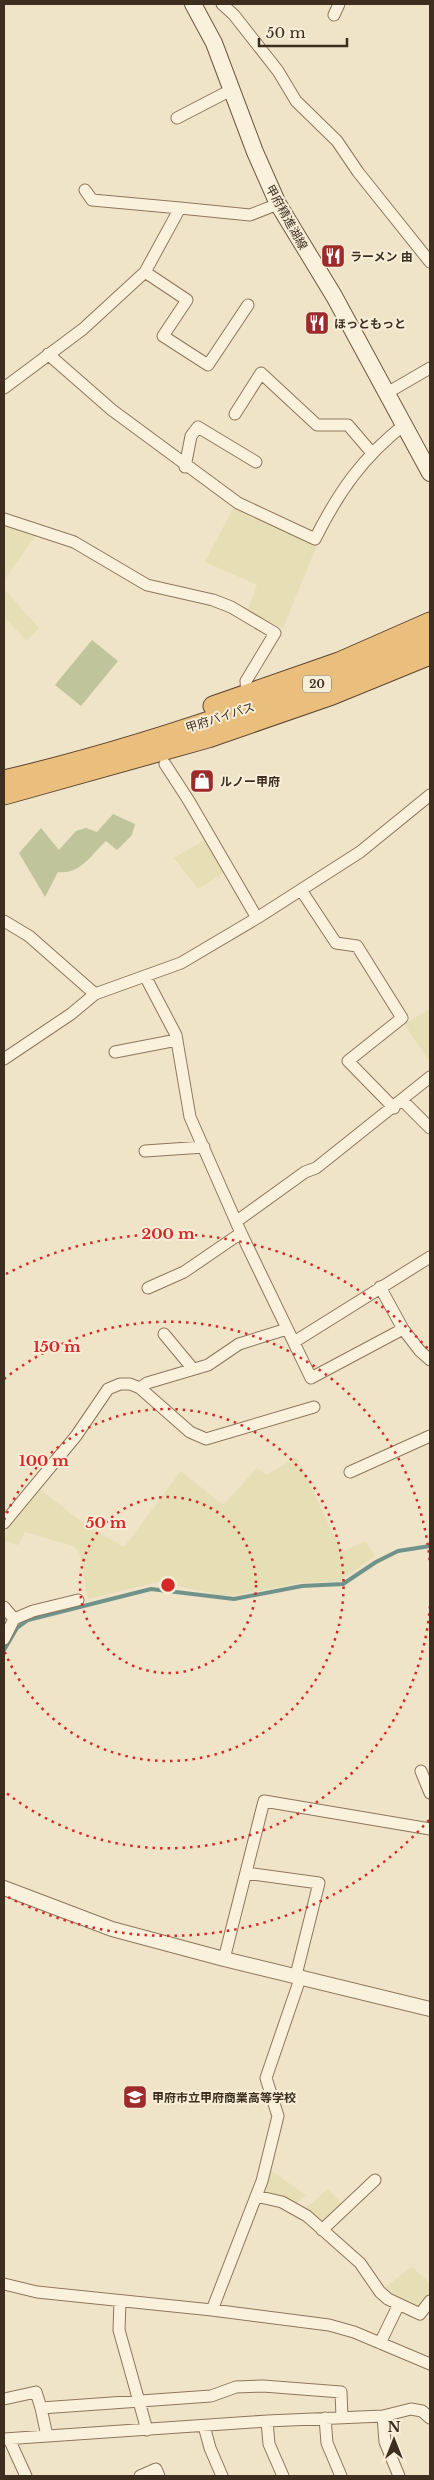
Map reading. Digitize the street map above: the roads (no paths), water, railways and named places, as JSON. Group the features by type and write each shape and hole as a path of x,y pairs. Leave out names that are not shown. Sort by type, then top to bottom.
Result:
{"highway":[{"path":"8,781 68,752 155,727 339,662 430,622"},
{"name":"甲府バイパス","path":"8,781 44,786 205,731 430,638"},
{"name":"甲府バイパス","path":"8,781 205,731 332,695 430,655"},
{"path":"44,786 85,786 165,764 335,706 430,666"}],"main road":[{"name":"甲府精進湖線","path":"193,4 214,43 255,152 278,204 334,296 430,473"}],"street":[{"path":"222,4 234,15 278,71 296,101 337,140 358,172 430,262"},
{"path":"177,118 231,90"},
{"path":"85,190 92,200 250,215 278,204"},
{"path":"4,388 83,329 144,272 180,208"},
{"path":"144,272 187,300 163,336 208,365 248,305"},
{"path":"48,354 112,410 185,466 238,503 315,539 350,477 372,453 405,424"},
{"path":"387,393 430,368"},
{"path":"235,414 261,373 317,425 348,425 372,453"},
{"path":"185,466 191,436 198,426 256,462"},
{"path":"4,519 74,542 147,585 222,603 275,633 246,681 247,694"},
{"path":"165,764 258,918"},
{"path":"4,1059 71,1014 95,994 182,963 258,918 360,852 430,795"},
{"path":"301,890 336,943 357,946 402,1018 348,1061 398,1104 430,1128"},
{"path":"4,921 29,936 95,994"},
{"path":"144,976 177,1040 190,1116 241,1234 311,1378 403,1329"},
{"path":"115,1052 177,1040"},
{"path":"237,1221 305,1172 316,1168 430,1077"},
{"path":"145,1151 204,1147"},
{"path":"148,1288 184,1272 241,1234"},
{"path":"294,1342 430,1257"},
{"path":"380,1287 403,1329 420,1351 430,1360"},
{"path":"140,1388 147,1383 208,1365 239,1344 287,1329"},
{"path":"164,1334 193,1369"},
{"path":"4,1523 76,1436 108,1388 120,1384 130,1384 140,1388 190,1432 206,1439 314,1407"},
{"path":"350,1472 430,1436"},
{"path":"4,1639 14,1620 33,1611 78,1600"},
{"path":"4,1607 14,1620"},
{"path":"421,1771 430,1793"},
{"path":"224,1960 264,1802 430,1829"},
{"path":"212,2310 262,2181 278,2116 266,2078 299,1976 319,1883 246,1873"},
{"path":"4,1888 112,1928 224,1960 299,1976 430,2009"},
{"path":"322,2230 375,2180"},
{"path":"256,2196 282,2202 307,2216 360,2263 380,2292 399,2304 420,2314 430,2301"},
{"path":"4,2284 37,2292 212,2310 329,2325 354,2332 430,2364"},
{"path":"120,2301 119,2330 147,2430"},
{"path":"380,2343 399,2304"},
{"path":"41,2408 211,2396 236,2387 263,2386 341,2392 342,2417"},
{"path":"4,2398 36,2392 46,2436"},
{"path":"24,2476 6,2439 325,2418 383,2416 410,2409 422,2411 430,2418"},
{"path":"383,2416 385,2442 399,2476"},
{"path":"325,2418 327,2443 341,2476"},
{"path":"267,2422 269,2444 283,2476"},
{"path":"204,2426 210,2448 222,2476"},
{"path":"140,2476 156,2469 159,2476"}],"waterway":[{"path":"4,1650 17,1628 28,1620 151,1589 234,1599 302,1586 343,1584 376,1562 398,1551 430,1546"}],"place":[{"name":"ラーメン 由","path":"333,256"},
{"name":"ほっともっと","path":"317,323"},
{"name":"ルノー甲府","path":"202,781"},
{"name":"甲府市立甲府商業高等学校","path":"135,2097"}]}
